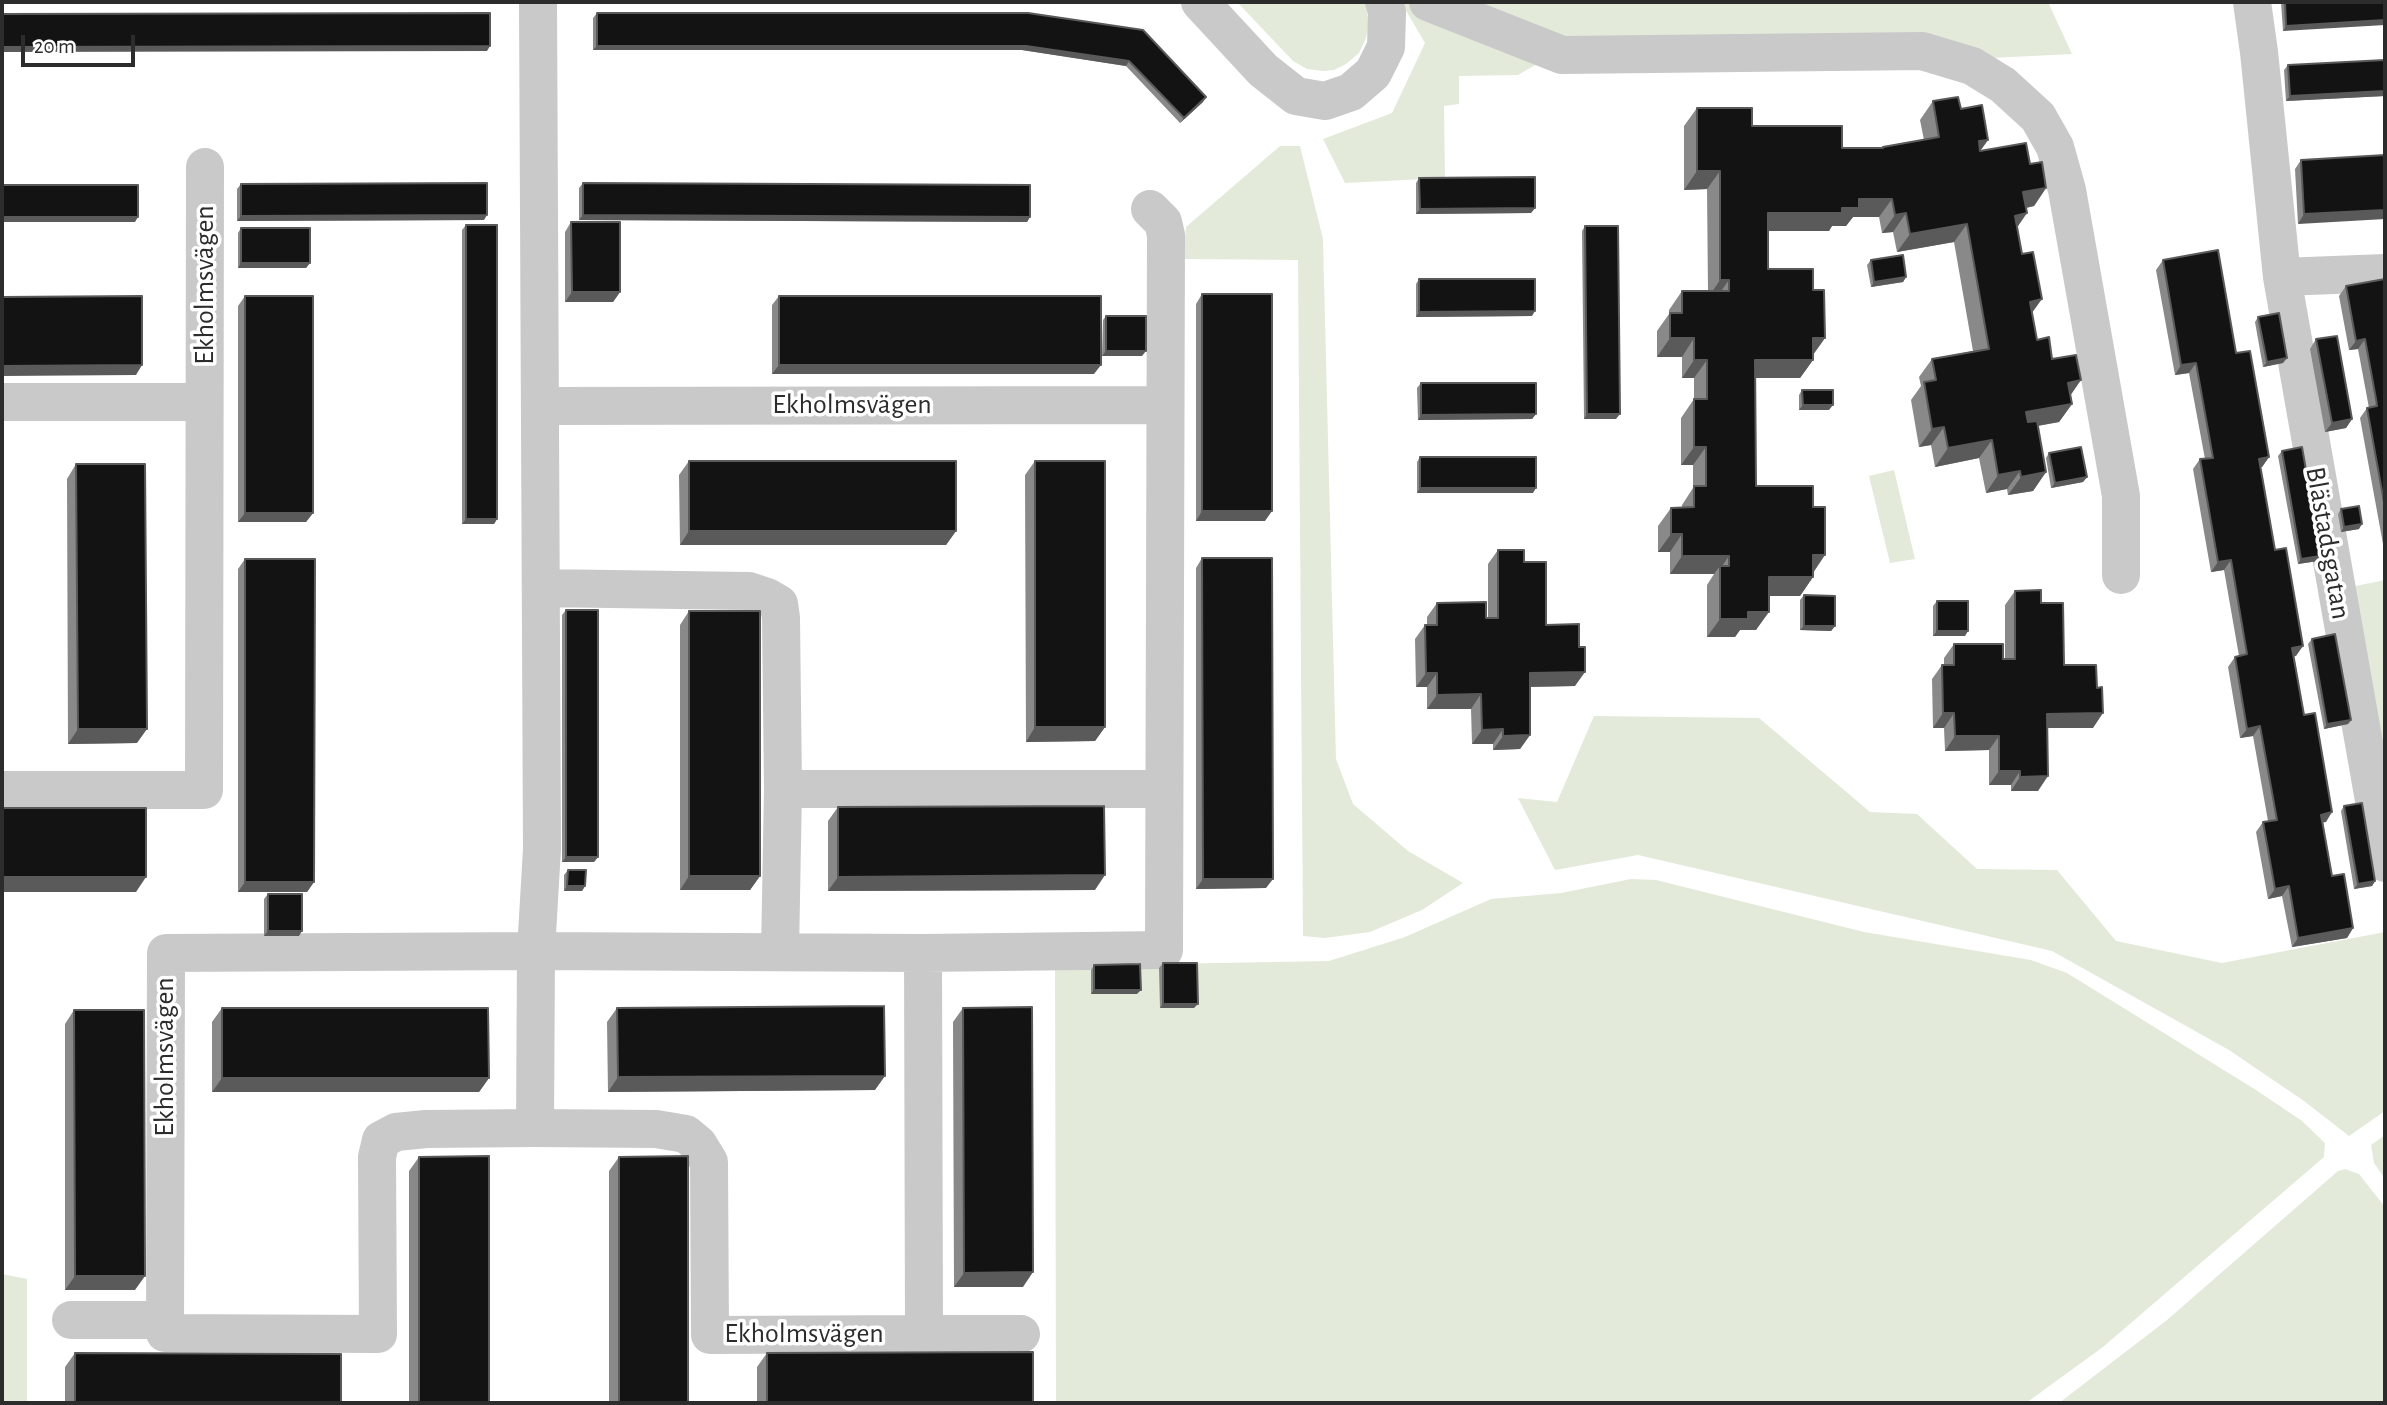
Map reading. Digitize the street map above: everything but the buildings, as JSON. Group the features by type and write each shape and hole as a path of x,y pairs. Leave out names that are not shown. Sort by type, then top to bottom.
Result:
{"street":[{"path":"535,1129 536,951 542,849 538,2"},
{"path":"1200,2 1274,79 1296,96 1325,101 1351,92 1373,73 1386,47 1387,12 1384,2"},
{"path":"1428,2 1562,55 1922,51 1972,66 2003,85 2038,117 2055,147 2067,190 2121,496 2121,575"},
{"name":"Blästadsgatan","path":"2252,2 2262,73 2282,277 2380,806 2385,863"},
{"name":"Ekholmsvägen","path":"2,790 204,790 205,167"},
{"name":"Ekholmsvägen","path":"1021,1334 710,1335 709,1162 698,1144 686,1134 656,1129 426,1129 396,1132 381,1140 377,1157 377,1334 165,1333 166,953 923,953 1164,950 1166,235 1163,222 1150,209"},
{"path":"2282,277 2385,273"},
{"name":"Ekholmsvägen","path":"2,402 204,402"},
{"name":"Ekholmsvägen","path":"540,406 1164,405"},
{"path":"541,588 749,591 779,604 783,789 780,952"},
{"path":"783,789 1163,789"},
{"name":"Ekholmsvägen","path":"923,953 924,1334"},
{"path":"71,1320 165,1320"}],"green space":[{"path":"1237,2 1365,2 1369,23 1366,38 1359,53 1346,64 1334,70 1307,69 1293,61"},
{"path":"1401,2 2048,2 2072,54 1971,59 1575,42 1518,75 1459,76 1459,104 1444,106 1445,178 1345,183 1323,139 1392,113 1425,43"},
{"path":"1280,146 1300,146 1323,239 1336,759 1353,804 1408,851 1463,883 1422,910 1370,932 1325,938 1303,936 1298,260 1183,259 1186,227"},
{"path":"1894,470 1915,559 1890,563 1869,476"},
{"path":"2385,580 2385,771 2346,588"},
{"path":"1594,716 1759,718 1870,812 1917,814 1977,869 2057,870 2116,941 2222,963 2385,932 2385,1111 2349,1136 2304,1101 2229,1050 2052,951 1638,855 1555,870 1518,798 1557,802"},
{"path":"1631,879 1656,880 1864,932 2031,960 2067,973 2302,1121 2325,1143 2324,1157 2103,1347 2026,1403 1056,1403 1055,966 1329,961 1405,937 1491,899 1561,893"},
{"path":"2385,1135 2385,1179 2374,1163 2371,1145"},
{"path":"2345,1169 2359,1174 2385,1207 2385,1403 2059,1403 2167,1320 2338,1171"},
{"path":"2,1274 27,1279 27,1403 2,1403"}]}
